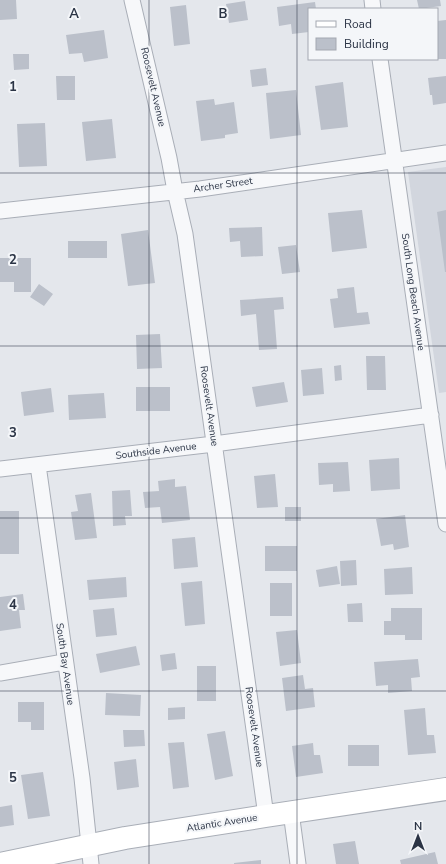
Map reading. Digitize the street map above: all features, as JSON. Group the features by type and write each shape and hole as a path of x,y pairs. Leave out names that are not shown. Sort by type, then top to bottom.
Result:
{"main road":[{"name":"Atlantic Avenue","path":"0,864 90,855 125,838 446,789"}],"street":[{"name":"Roosevelt Avenue","path":"132,0 185,234 266,816"},
{"name":"South Long Beach Avenue","path":"380,60 431,415 442,462 446,524"},
{"name":"Archer Street","path":"0,211 200,189 446,153"},
{"name":"Southside Avenue","path":"0,469 214,444 431,415"},
{"name":"South Bay Avenue","path":"38,465 64,662 82,778 90,855"},
{"path":"0,672 64,662"},
{"path":"291,812 298,864"}],"shaded area":[{"path":"446,167 446,392 439,393 408,172"}],"building":[{"path":"0,0 16,0 17,19 0,20"},
{"path":"417,0 440,0 441,6 419,8"},
{"path":"245,1 248,20 229,23 226,4"},
{"path":"315,2 316,8 308,8 308,32 292,34 291,24 279,26 277,7"},
{"path":"186,5 190,44 174,46 170,7"},
{"path":"446,20 446,59 438,59 438,21"},
{"path":"104,30 108,58 84,62 82,53 69,54 66,35"},
{"path":"13,54 29,54 29,69 14,70"},
{"path":"266,68 268,85 252,87 250,70"},
{"path":"56,76 75,76 75,100 57,100"},
{"path":"446,76 446,103 433,105 428,78"},
{"path":"343,82 348,127 321,130 315,86"},
{"path":"296,90 301,135 270,139 266,93"},
{"path":"214,99 215,105 234,102 238,133 225,135 225,138 201,141 196,101"},
{"path":"112,119 116,158 86,161 82,122"},
{"path":"45,123 47,166 19,167 17,124"},
{"path":"362,210 367,248 332,252 328,213"},
{"path":"446,210 446,272 445,272 437,212"},
{"path":"262,227 263,256 241,257 240,241 230,242 229,228"},
{"path":"148,230 155,283 128,286 121,234"},
{"path":"68,241 107,241 107,258 68,258"},
{"path":"296,245 300,272 282,274 278,247"},
{"path":"0,258 31,258 31,292 14,292 14,282 0,282"},
{"path":"39,284 53,294 44,306 30,297"},
{"path":"354,287 357,313 368,312 370,324 334,328 330,299 338,298 337,289"},
{"path":"283,297 284,309 274,310 277,349 259,350 256,314 241,316 240,300"},
{"path":"160,334 162,368 137,369 136,335"},
{"path":"366,356 385,356 386,390 367,390"},
{"path":"341,365 342,380 335,381 334,366"},
{"path":"322,368 324,394 303,396 301,370"},
{"path":"284,382 288,402 256,407 252,387"},
{"path":"136,387 170,387 170,411 136,411"},
{"path":"51,388 54,412 24,416 21,392"},
{"path":"104,393 106,418 69,420 68,395"},
{"path":"399,458 400,489 371,491 369,460"},
{"path":"348,462 350,491 333,492 333,484 319,485 318,463"},
{"path":"275,474 278,507 257,508 254,476"},
{"path":"175,479 175,487 186,486 190,520 162,523 160,507 145,508 143,492 159,491 158,481"},
{"path":"130,490 132,516 125,516 126,525 113,526 112,491"},
{"path":"91,493 97,538 75,540 71,512 78,511 75,495"},
{"path":"285,507 301,507 301,521 285,521"},
{"path":"0,511 19,511 19,554 0,554"},
{"path":"405,515 409,547 394,550 393,544 381,546 376,519"},
{"path":"195,537 198,567 174,569 172,539"},
{"path":"265,546 297,546 297,571 265,571"},
{"path":"356,560 357,585 341,586 340,561"},
{"path":"337,566 340,584 319,587 316,570"},
{"path":"412,567 413,594 385,595 384,569"},
{"path":"126,577 127,597 89,600 87,580"},
{"path":"202,581 205,624 185,626 181,583"},
{"path":"270,583 292,583 292,616 270,616"},
{"path":"23,594 25,610 19,610 21,628 0,631 0,597"},
{"path":"362,603 363,622 348,622 347,604"},
{"path":"114,608 117,635 96,637 93,610"},
{"path":"391,608 422,608 422,640 405,640 405,635 384,635 384,621 391,621"},
{"path":"297,630 301,663 280,666 276,632"},
{"path":"136,646 140,665 100,673 96,654"},
{"path":"175,653 177,669 162,671 160,655"},
{"path":"418,659 420,677 411,678 412,691 388,693 388,685 376,686 374,662"},
{"path":"197,666 216,666 216,701 197,701"},
{"path":"303,675 305,689 313,688 315,707 286,711 282,678"},
{"path":"106,693 141,695 140,716 105,715"},
{"path":"18,702 44,702 44,730 31,730 31,722 18,722"},
{"path":"185,707 185,719 168,720 168,708"},
{"path":"425,708 427,735 434,735 436,753 408,755 404,710"},
{"path":"123,730 144,730 145,746 124,747"},
{"path":"225,731 233,776 215,780 207,734"},
{"path":"184,742 189,787 173,789 168,743"},
{"path":"313,743 314,755 320,755 323,773 296,777 292,746"},
{"path":"348,745 379,745 379,766 348,766"},
{"path":"136,759 139,787 117,790 114,762"},
{"path":"43,772 50,816 28,819 21,775"},
{"path":"12,805 14,825 0,827 0,807"},
{"path":"355,841 359,864 336,864 333,844"},
{"path":"435,852 438,864 401,864 400,860"},
{"path":"261,860 261,864 234,864 234,863"}]}
